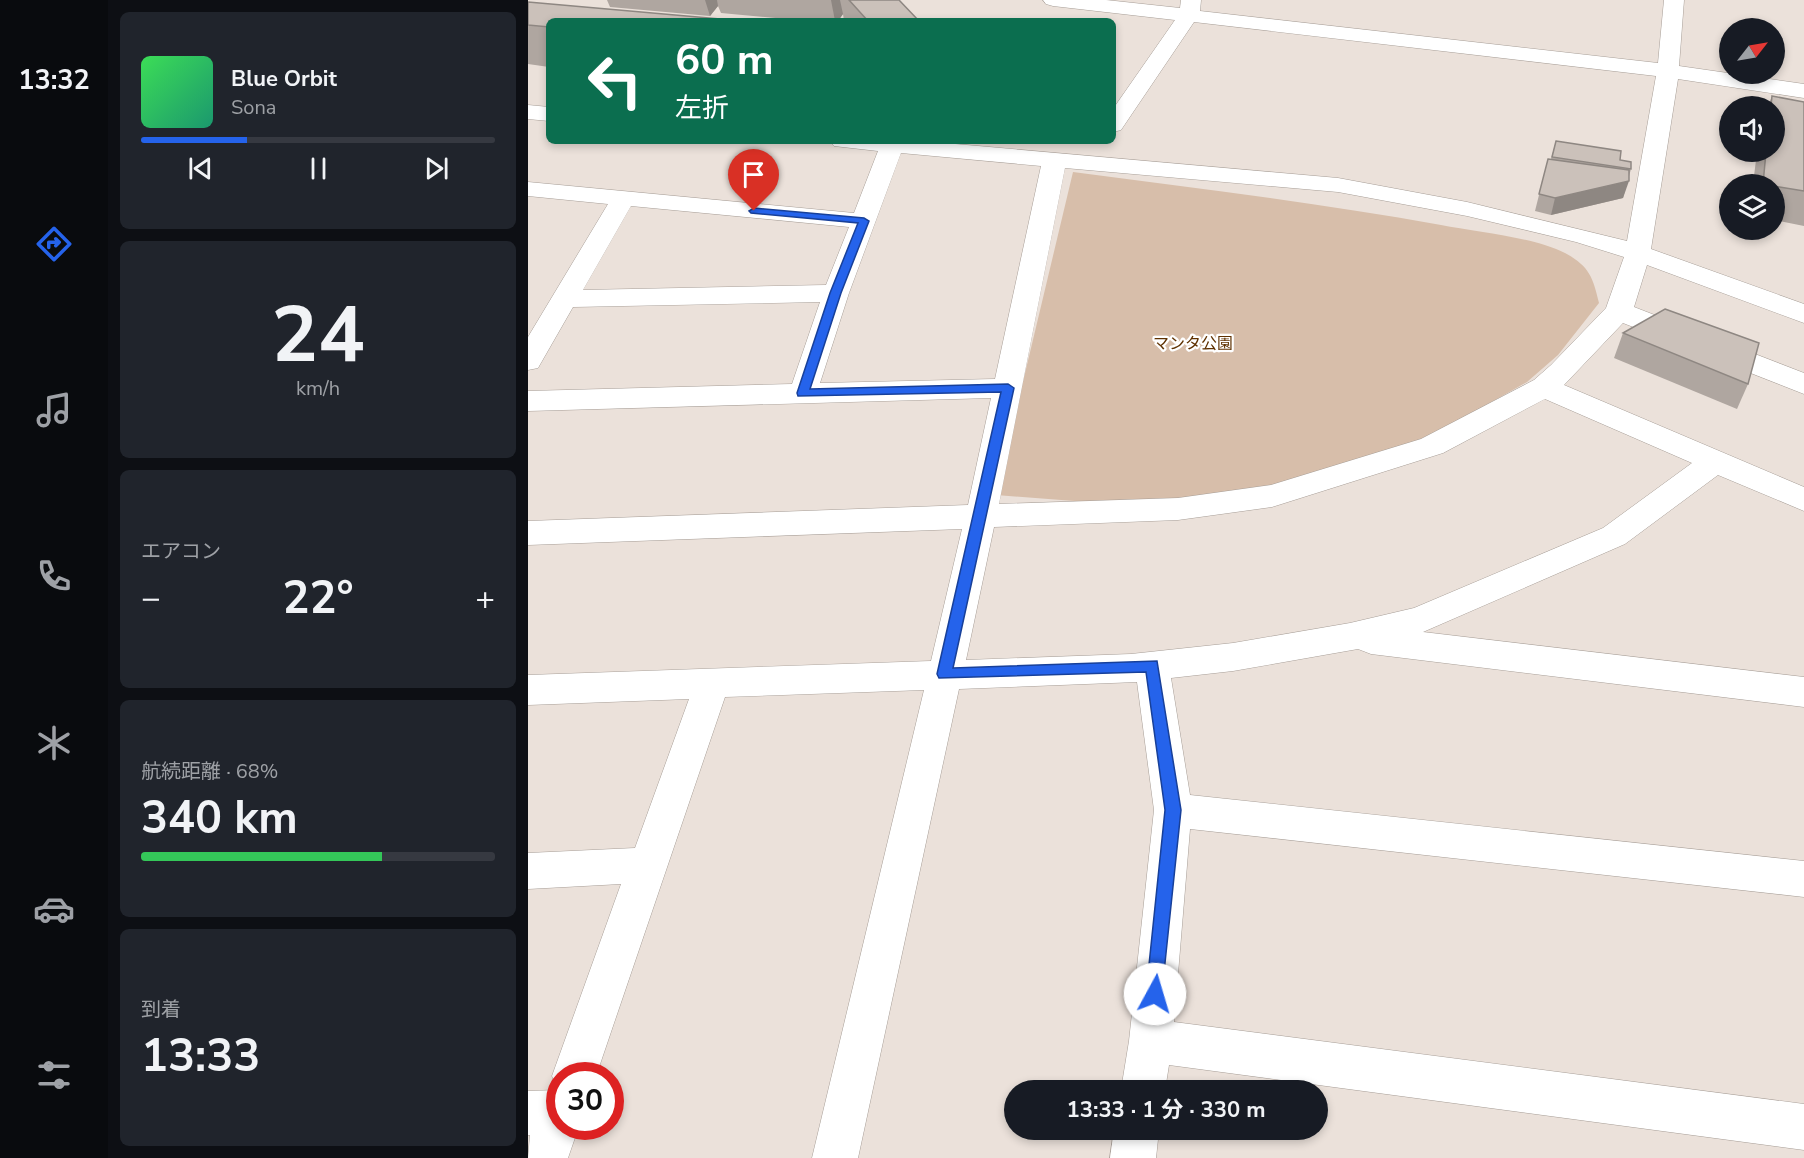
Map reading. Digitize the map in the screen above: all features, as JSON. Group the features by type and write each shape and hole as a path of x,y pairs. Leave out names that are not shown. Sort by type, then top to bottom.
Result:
{"street":[{"path":"1053,0 1190,8 1804,91"},
{"path":"528,533 1178,509 1272,496 1432,446 1544,387 1619,311 1638,253 1668,71 1674,0"},
{"path":"1116,120 1190,8"},
{"path":"872,144 1338,185 1467,209 1583,236 1638,253 1804,314"},
{"path":"835,1158 1008,388 1070,162 1097,144"},
{"path":"802,393 836,293 892,146"},
{"path":"528,189 623,200 864,221"},
{"path":"528,361 623,200"},
{"path":"565,299 836,293"},
{"path":"1619,311 1804,384"},
{"path":"1544,387 1804,500"},
{"path":"528,401 1008,388"},
{"path":"528,690 1152,666 1233,657 1350,637 1420,620 1614,536 1715,462"},
{"path":"1350,637 1804,692"},
{"path":"1145,1080 1151,1041 1173,810 1152,666"},
{"path":"579,1062 712,683"},
{"path":"1173,810 1804,879"},
{"path":"528,871 648,866"},
{"path":"1151,1041 1804,1127"},
{"path":"528,1113 546,1114"},
{"path":"545,1158 551,1140"},
{"path":"1133,1158 1136,1140"}],"green space":[{"name":"マンタ公園","path":"1073,172 1349,210 1537,243 1565,253 1580,263 1592,279 1599,303 1558,355 1527,382 1428,438 1266,490 1212,497 1113,504 996,495"}],"building":[{"path":"849,0 899,0 916,18 865,18"},
{"path":"528,2 709,18 546,18 546,27 528,25"},
{"path":"1785,98 1804,102 1804,191 1785,188 1785,174 1764,174 1765,162 1785,162"},
{"path":"1556,141 1621,151 1620,160 1631,162 1631,169 1552,157"},
{"path":"1548,159 1629,170 1629,181 1555,198 1539,194"},
{"path":"1665,309 1759,343 1748,384 1623,333"}],"route":[{"path":"754,211 864,221 836,293 802,393 1008,388 944,674 1152,666 1173,810 1155,994"}]}
